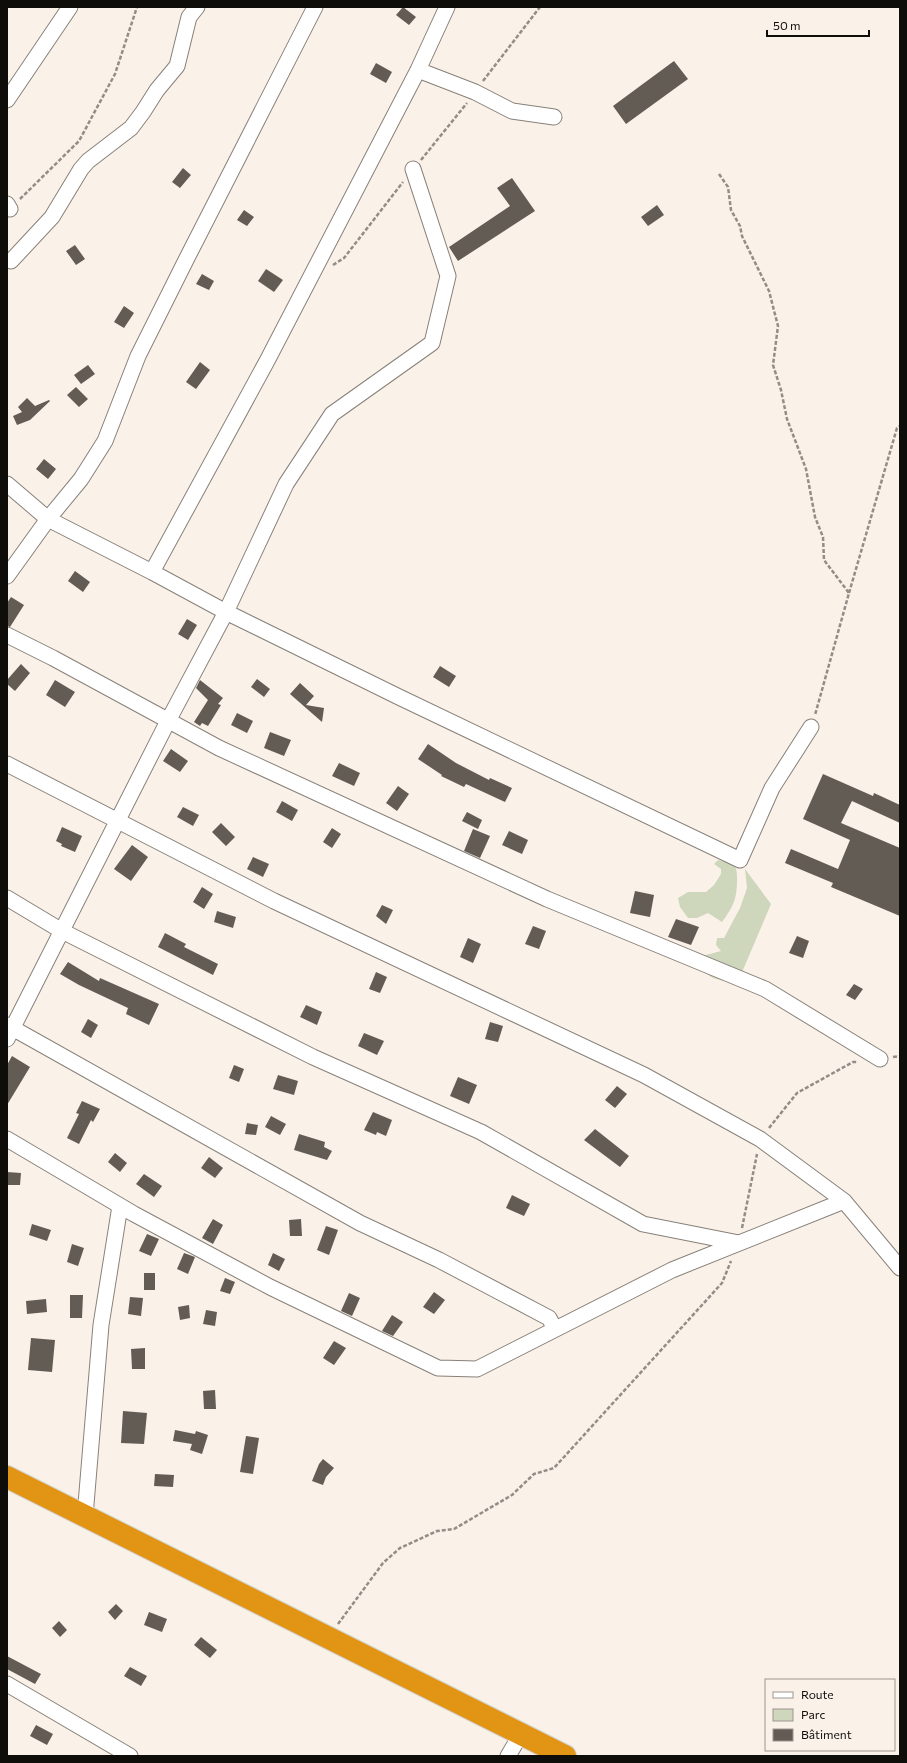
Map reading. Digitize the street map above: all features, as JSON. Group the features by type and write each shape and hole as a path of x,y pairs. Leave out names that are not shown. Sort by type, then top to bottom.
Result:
{"highway":[{"path":"7,1477 565,1756"}],"street":[{"path":"7,100 70,7"},
{"path":"11,261 52,217 81,169 88,161 131,128 177,66 189,17 197,7"},
{"path":"7,576 48,519 81,479 105,441 138,356 315,7"},
{"path":"152,572 267,361 418,70 447,7"},
{"path":"418,70 475,92 512,111 554,117"},
{"path":"413,169 448,276 432,343 332,414 286,484 226,612 168,721 62,931 9,1030 360,1223 439,1260 549,1318 555,1329"},
{"path":"7,484 48,519 226,612 399,697 740,860 772,788 811,727"},
{"path":"7,635 53,658 219,748 547,899 765,989 880,1059"},
{"path":"7,764 274,901 644,1075 760,1139 844,1201 900,1268"},
{"path":"7,898 62,931 313,1057 482,1132 643,1224 738,1243"},
{"path":"7,1139 120,1206 270,1287 438,1368 477,1369 672,1270 844,1201"},
{"path":"85,1516 101,1326 120,1206"},
{"path":"7,1684 130,1756"},
{"path":"508,1756 521,1734"}],"path":[{"path":"8,206 79,141 115,74 137,7"},
{"path":"332,266 344,258 540,7"},
{"path":"719,174 728,188 731,210 740,226 742,236 769,291 778,326 773,365 781,390 787,419 806,469 815,518 823,537 824,560 849,593"},
{"path":"811,727 849,593 898,428 900,426"},
{"path":"328,1638 383,1563 400,1548 437,1531 454,1529 512,1495 534,1474 554,1468 722,1283 738,1243 760,1139 797,1093 853,1062 900,1056"}],"green space":[{"path":"718,860 734,864 737,873 736,892 732,907 722,922 708,913 697,918 688,918 680,907 678,898 688,892 706,892 714,885 721,874 721,869 714,864"},
{"path":"745,869 771,904 737,984 717,979 707,974 702,964 702,956 721,951 716,945 717,938 724,938 740,908 747,888"}],"building":[{"path":"403,7 416,17 409,25 396,15"},
{"path":"674,61 688,79 626,124 613,106"},
{"path":"376,63 392,72 386,83 370,74"},
{"path":"183,168 191,175 180,188 172,182"},
{"path":"512,178 535,211 458,261 449,247 510,206 497,188"},
{"path":"657,205 664,215 648,226 641,217"},
{"path":"244,210 254,217 247,226 237,220"},
{"path":"75,245 85,259 76,265 66,251"},
{"path":"266,269 283,280 274,292 258,281"},
{"path":"202,274 214,281 209,290 196,284"},
{"path":"124,306 134,313 124,328 114,322"},
{"path":"200,362 210,370 196,389 186,382"},
{"path":"88,365 95,374 81,384 74,375"},
{"path":"76,387 88,399 79,407 67,395"},
{"path":"27,398 35,406 49,400 50,401 30,420 17,425 13,416 22,412 18,407"},
{"path":"44,459 56,469 48,479 36,469"},
{"path":"75,571 90,582 83,592 68,581"},
{"path":"11,597 24,605 10,627 7,626 7,603"},
{"path":"187,619 197,625 188,640 178,634"},
{"path":"21,664 30,673 15,691 7,684 7,680"},
{"path":"440,666 456,676 449,687 433,677"},
{"path":"257,679 270,689 264,697 251,687"},
{"path":"55,680 75,692 65,707 46,695"},
{"path":"200,680 223,698 218,704 221,705 208,726 202,723 200,726 194,722 208,700 196,688"},
{"path":"300,683 314,696 306,705 324,708 322,722 290,694"},
{"path":"237,713 253,721 247,733 231,725"},
{"path":"270,732 291,740 284,756 264,748"},
{"path":"428,744 456,763 489,780 490,778 512,788 505,802 466,784 464,787 441,776 442,775 418,759"},
{"path":"171,749 188,761 180,772 163,761"},
{"path":"339,763 360,773 354,786 332,776"},
{"path":"823,774 873,796 874,793 900,805 900,823 852,801 841,823 900,848 900,916 831,887 833,883 785,863 791,849 838,869 850,840 803,819"},
{"path":"398,786 409,794 397,811 386,803"},
{"path":"282,801 298,810 292,821 276,812"},
{"path":"183,807 199,815 193,826 177,817"},
{"path":"467,812 482,820 478,829 462,821"},
{"path":"221,823 235,837 226,846 212,832"},
{"path":"62,827 82,836 75,852 61,846 62,844 56,841"},
{"path":"332,828 341,834 332,848 323,842"},
{"path":"473,829 490,836 480,858 464,851"},
{"path":"509,831 528,840 522,854 502,845"},
{"path":"132,845 148,857 131,881 114,869"},
{"path":"253,857 269,864 263,877 247,869"},
{"path":"202,887 213,894 204,909 193,902"},
{"path":"635,891 654,895 650,917 630,913"},
{"path":"382,905 393,910 386,924 376,916"},
{"path":"217,911 236,917 233,928 214,922"},
{"path":"676,919 699,927 691,945 668,937"},
{"path":"533,926 546,931 539,949 525,944"},
{"path":"165,933 186,944 184,947 218,964 213,975 158,947"},
{"path":"797,936 809,941 803,958 789,953"},
{"path":"468,938 481,944 473,963 460,957"},
{"path":"68,962 99,981 100,978 159,1004 149,1025 126,1014 128,1008 79,985 60,974"},
{"path":"376,972 387,977 380,993 369,989"},
{"path":"854,984 863,989 855,1000 846,995"},
{"path":"306,1005 322,1012 317,1025 300,1017"},
{"path":"88,1019 98,1025 91,1038 81,1032"},
{"path":"490,1022 503,1026 498,1042 485,1039"},
{"path":"364,1033 384,1041 377,1055 358,1046"},
{"path":"12,1056 30,1067 7,1105 7,1065"},
{"path":"234,1065 244,1069 239,1082 229,1078"},
{"path":"278,1075 298,1081 294,1095 273,1089"},
{"path":"458,1077 477,1085 469,1104 450,1096"},
{"path":"617,1086 627,1094 615,1108 605,1100"},
{"path":"82,1101 100,1109 93,1122 91,1120 79,1144 67,1138 79,1114 76,1113"},
{"path":"373,1112 392,1120 386,1136 377,1132 376,1135 364,1130"},
{"path":"271,1116 286,1124 280,1135 265,1127"},
{"path":"247,1123 258,1125 256,1135 245,1134"},
{"path":"595,1129 629,1156 620,1167 584,1140"},
{"path":"299,1134 325,1142 324,1147 332,1151 327,1160 294,1150"},
{"path":"115,1153 127,1163 120,1172 108,1162"},
{"path":"209,1157 223,1168 215,1178 201,1168"},
{"path":"7,1172 21,1173 20,1185 7,1185"},
{"path":"144,1174 162,1186 154,1197 136,1184"},
{"path":"512,1195 530,1204 524,1216 506,1208"},
{"path":"213,1219 223,1225 213,1244 202,1238"},
{"path":"301,1219 302,1236 290,1236 289,1220"},
{"path":"32,1224 51,1230 47,1241 29,1235"},
{"path":"326,1226 338,1230 329,1255 317,1250"},
{"path":"147,1234 159,1239 151,1256 139,1251"},
{"path":"72,1244 84,1248 78,1266 67,1262"},
{"path":"184,1253 195,1257 188,1274 177,1269"},
{"path":"273,1253 285,1259 279,1271 268,1265"},
{"path":"144,1273 155,1273 155,1290 144,1290"},
{"path":"225,1278 235,1282 230,1294 220,1291"},
{"path":"434,1292 445,1300 434,1314 423,1307"},
{"path":"349,1293 360,1298 352,1316 341,1311"},
{"path":"70,1295 83,1295 82,1318 70,1318"},
{"path":"130,1297 143,1298 141,1316 128,1314"},
{"path":"46,1299 47,1312 27,1314 26,1301"},
{"path":"189,1305 190,1318 180,1320 178,1307"},
{"path":"206,1310 217,1312 215,1326 203,1324"},
{"path":"392,1315 403,1322 393,1336 382,1331"},
{"path":"31,1338 55,1340 52,1372 28,1370"},
{"path":"334,1341 346,1348 334,1365 323,1358"},
{"path":"145,1348 145,1369 132,1369 131,1349"},
{"path":"215,1390 216,1409 204,1409 203,1391"},
{"path":"123,1411 147,1413 144,1444 121,1443"},
{"path":"175,1430 195,1434 196,1431 208,1435 202,1454 190,1450 192,1444 173,1441"},
{"path":"246,1436 259,1438 253,1474 240,1472"},
{"path":"323,1459 334,1468 326,1477 323,1485 312,1481 319,1464"},
{"path":"155,1474 174,1475 173,1487 154,1486"},
{"path":"116,1604 123,1611 115,1620 108,1612"},
{"path":"149,1612 167,1619 162,1632 144,1625"},
{"path":"59,1621 67,1630 60,1637 52,1628"},
{"path":"201,1637 217,1650 210,1658 194,1645"},
{"path":"7,1656 41,1674 35,1684 7,1669"},
{"path":"130,1667 147,1676 141,1686 124,1676"},
{"path":"36,1725 53,1734 47,1745 30,1736"}]}
